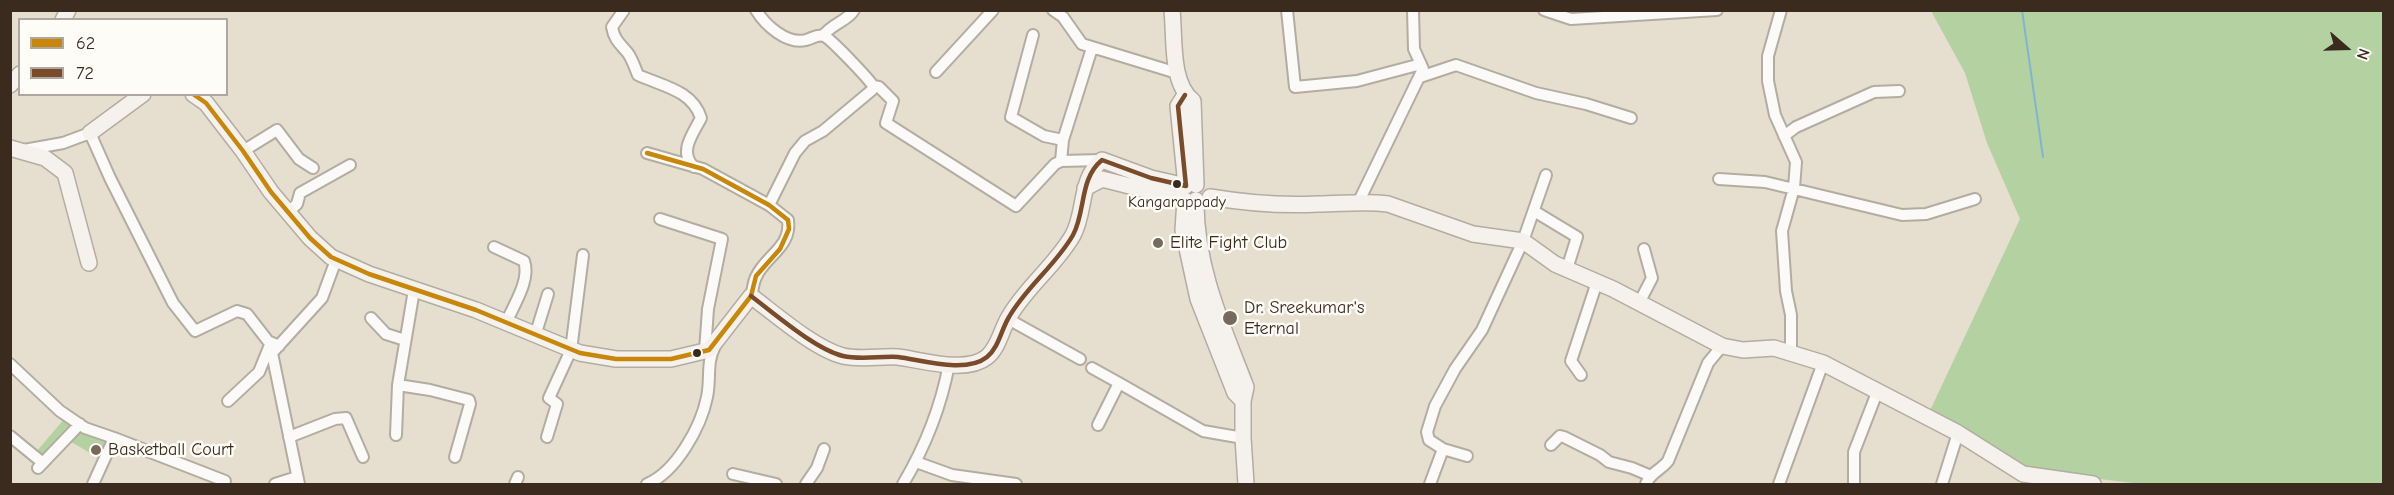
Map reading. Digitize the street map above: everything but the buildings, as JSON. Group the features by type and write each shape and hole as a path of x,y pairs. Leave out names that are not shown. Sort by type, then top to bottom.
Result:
{"street":[{"path":"624,10 612,27 614,37 627,52 638,75 677,90 698,108 701,117 686,149 688,161 694,167"},
{"path":"756,10 771,28 797,41 823,36 830,27 849,17 854,10"},
{"path":"936,72 993,10"},
{"path":"1053,10 1063,16 1082,44 1177,72"},
{"path":"1172,10 1177,72 1185,95 1178,106 1196,194 1183,230 1198,299 1235,393 1243,401 1246,484"},
{"path":"1287,10 1294,87 1357,81 1420,64"},
{"path":"1359,201 1423,69 1414,49 1413,10"},
{"path":"1544,10 1571,19 1717,10"},
{"path":"1781,10 1768,56 1768,81 1775,115 1796,162 1794,188 1782,231 1786,291 1791,315 1791,353"},
{"path":"1033,35 1011,117 1044,136 1063,140"},
{"path":"823,36 893,101 885,123 1016,206 1055,164 1061,161 1102,160 1196,194"},
{"path":"1061,161 1063,140 1092,48"},
{"path":"1420,77 1456,65 1536,93 1586,104 1631,118"},
{"path":"770,205 795,153 805,141 823,131 872,90 879,89"},
{"path":"1784,136 1817,117 1874,92 1899,91"},
{"path":"17,149 63,143 90,133 140,96"},
{"path":"197,96 207,103 271,192 310,238 336,260 506,323 571,350 615,359 671,359 709,350 751,296 756,276 780,249 789,229 788,220 770,205 694,167 647,153"},
{"path":"243,151 277,130 299,159 313,168"},
{"path":"90,133 173,303 195,331 237,311 246,314 275,344"},
{"path":"17,149 45,158 65,173 89,263"},
{"path":"751,296 816,343 843,356 897,357 949,364 975,364 988,356 999,341 1017,303 1069,242 1079,224 1085,188 1093,167 1102,160"},
{"path":"288,212 297,204 300,193 350,165"},
{"path":"1467,456 1443,449 1429,440 1427,432 1435,406 1455,369 1482,330 1523,241 1546,175"},
{"path":"1085,188 1102,179 1258,204 1319,204 1359,201 1388,204 1473,234 1523,241 1556,264 1597,282 1722,346 1743,350 1774,348 1823,363 1958,433 2020,479 2093,484"},
{"path":"1719,179 1765,182 1902,214 1926,214 1975,199"},
{"path":"1534,211 1577,237 1567,269"},
{"path":"660,219 722,238 708,309 705,351"},
{"path":"494,247 524,261 527,269 506,323"},
{"path":"1639,303 1652,278 1644,249"},
{"path":"547,437 557,404 549,398 571,350 583,255"},
{"path":"228,401 259,372 275,344 322,298 336,260"},
{"path":"1581,375 1571,361 1597,282"},
{"path":"396,435 398,385 414,290"},
{"path":"535,336 548,294"},
{"path":"371,318 386,334 405,340"},
{"path":"1008,319 1080,359"},
{"path":"647,484 658,480 670,469 686,447 698,424 707,397 710,356 723,333"},
{"path":"275,344 272,353 298,481 275,484"},
{"path":"1551,445 1560,436 1564,437 1609,462 1632,468 1648,480 1663,469 1668,461 1708,363 1722,346"},
{"path":"1779,484 1823,363"},
{"path":"10,364 60,411 80,424 225,481"},
{"path":"903,484 916,462 944,390 949,364"},
{"path":"1092,368 1203,431 1243,438"},
{"path":"1098,425 1119,383"},
{"path":"398,385 469,400 470,404 455,457"},
{"path":"1854,484 1854,452 1878,390"},
{"path":"289,437 335,419 346,418 363,457"},
{"path":"10,436 41,465 80,424"},
{"path":"1942,484 1958,433"},
{"path":"93,484 114,438"},
{"path":"806,484 817,468 824,449"},
{"path":"1430,484 1443,449"},
{"path":"916,462 952,475 1016,484"},
{"path":"733,474 776,484"}],"green space":[{"path":"1931,11 2383,11 2383,484 2142,484 2024,470 1927,417 2020,219 1987,143 1965,73"},
{"path":"65,418 75,425 45,459 36,452"},
{"name":"Basketball Court","path":"80,426 114,438 102,460 68,440"}],"waterway":[{"path":"2022,10 2043,157"}],"transit line":[{"name":"72","path":"751,296 808,339 843,356 898,357 956,365 978,362 991,353 1016,306 1073,235 1080,216 1086,186 1090,176 1102,160 1151,178 1186,186 1178,106 1185,95"},
{"name":"62","path":"196,96 206,103 271,192 310,238 331,257 369,274 476,310 580,353 616,359 671,359 709,350 751,296 756,276 780,249 789,229 788,220 769,205 703,169 647,153"}],"place":[{"name":"Kangarappady","path":"1177,184"},
{"name":"Elite Fight Club","path":"1158,243"},
{"name":"Dr. Sreekumar's Eternal","path":"1230,318"},
{"name":"Basketball Court","path":"96,450"}]}
